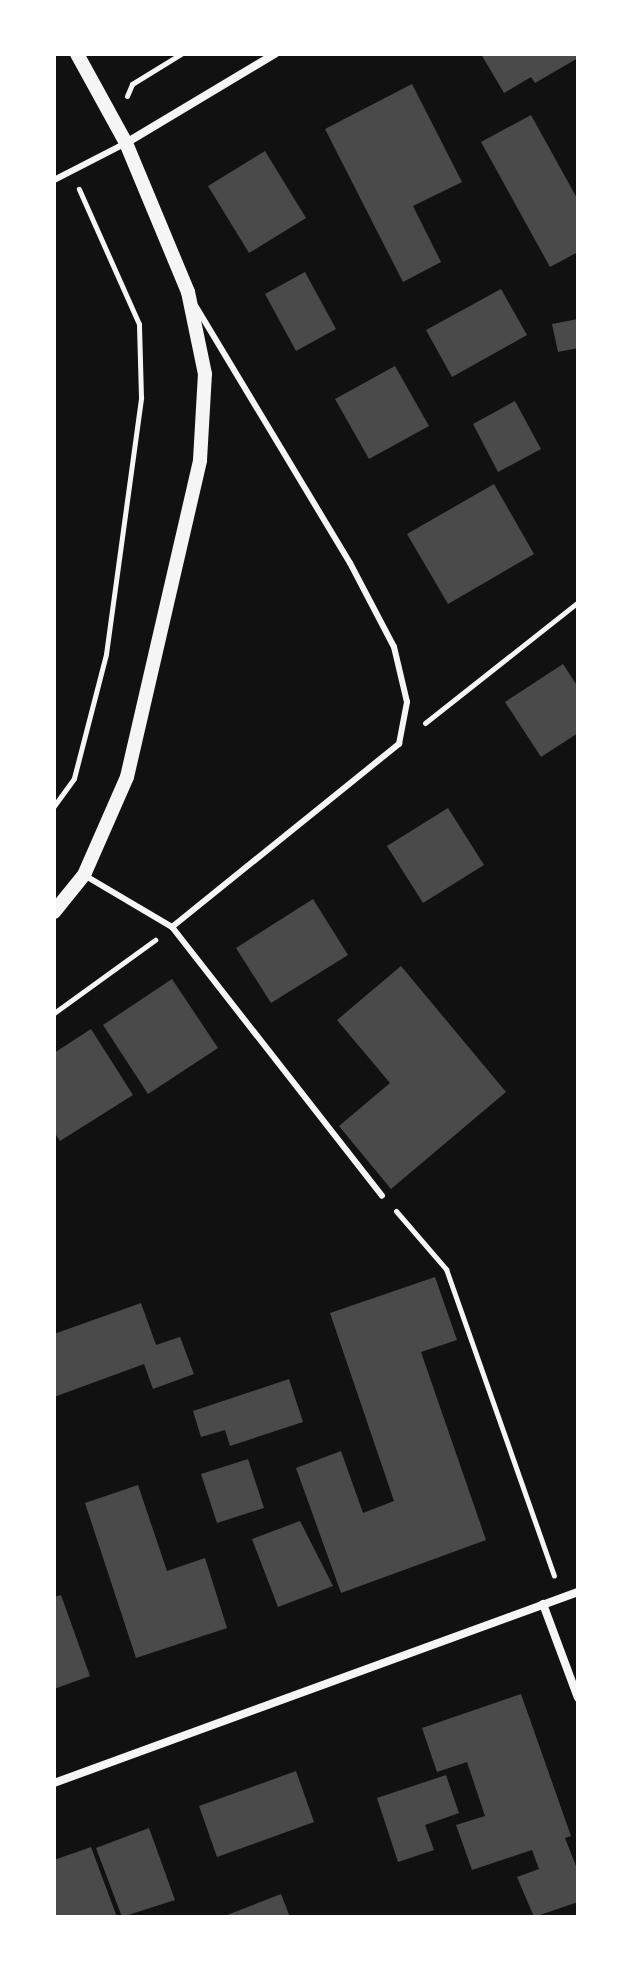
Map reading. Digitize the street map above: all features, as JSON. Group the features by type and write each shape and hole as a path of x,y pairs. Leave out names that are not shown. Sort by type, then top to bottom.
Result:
{"street":[{"path":"54,912 84,875 127,777 200,460 205,374 188,292 126,143 77,54"},
{"path":"126,143 275,54"},
{"path":"54,1783 578,1592"},
{"path":"543,1604 578,1698"}],"lane":[{"path":"54,180 126,143"},
{"path":"172,927 399,744 407,702 394,647 350,563 188,292"},
{"path":"84,875 172,927 382,1196"}],"path":[{"path":"54,806 74,778 106,654 141,397 139,324 71,171"},
{"path":"399,744 578,602"},
{"path":"54,1013 172,927"},
{"path":"382,1196 446,1269 561,1597"}],"building":[{"path":"481,54 578,54 578,58 535,83 531,77 504,93"},
{"path":"412,84 462,182 413,206 441,262 403,282 325,129"},
{"path":"531,115 578,200 578,252 550,267 481,142"},
{"path":"265,151 306,218 249,253 208,186"},
{"path":"305,272 336,329 296,351 265,294"},
{"path":"501,289 527,335 452,377 426,330"},
{"path":"578,319 578,348 558,352 552,324"},
{"path":"395,366 429,426 369,459 335,399"},
{"path":"515,401 541,449 498,472 473,424"},
{"path":"494,484 534,554 448,604 407,534"},
{"path":"563,664 578,687 578,733 541,757 505,702"},
{"path":"448,808 484,865 423,903 387,846"},
{"path":"313,899 348,955 271,1003 236,948"},
{"path":"401,966 506,1092 391,1189 339,1126 390,1083 337,1020"},
{"path":"172,979 218,1048 148,1094 103,1025"},
{"path":"91,1029 133,1095 60,1141 54,1132 54,1053"},
{"path":"435,1277 457,1340 421,1352 486,1540 341,1593 296,1468 341,1451 363,1513 394,1501 330,1313"},
{"path":"141,1303 156,1345 180,1337 194,1374 153,1389 144,1364 54,1397 54,1334"},
{"path":"289,1379 303,1422 230,1446 225,1430 201,1437 193,1411"},
{"path":"248,1459 264,1508 217,1523 201,1474"},
{"path":"138,1485 167,1571 205,1558 227,1628 136,1658 85,1503"},
{"path":"300,1521 333,1586 278,1607 252,1539"},
{"path":"61,1595 90,1676 54,1689 54,1597"},
{"path":"521,1694 571,1836 565,1838 578,1871 578,1902 534,1917 517,1877 539,1869 532,1850 472,1870 456,1825 485,1816 467,1762 437,1772 422,1728"},
{"path":"296,1771 314,1822 217,1857 199,1806"},
{"path":"446,1775 459,1813 425,1825 434,1850 398,1862 377,1798"},
{"path":"149,1828 175,1900 122,1917 96,1848"},
{"path":"91,1847 117,1917 54,1917 54,1860"},
{"path":"281,1894 290,1917 222,1917"}]}
